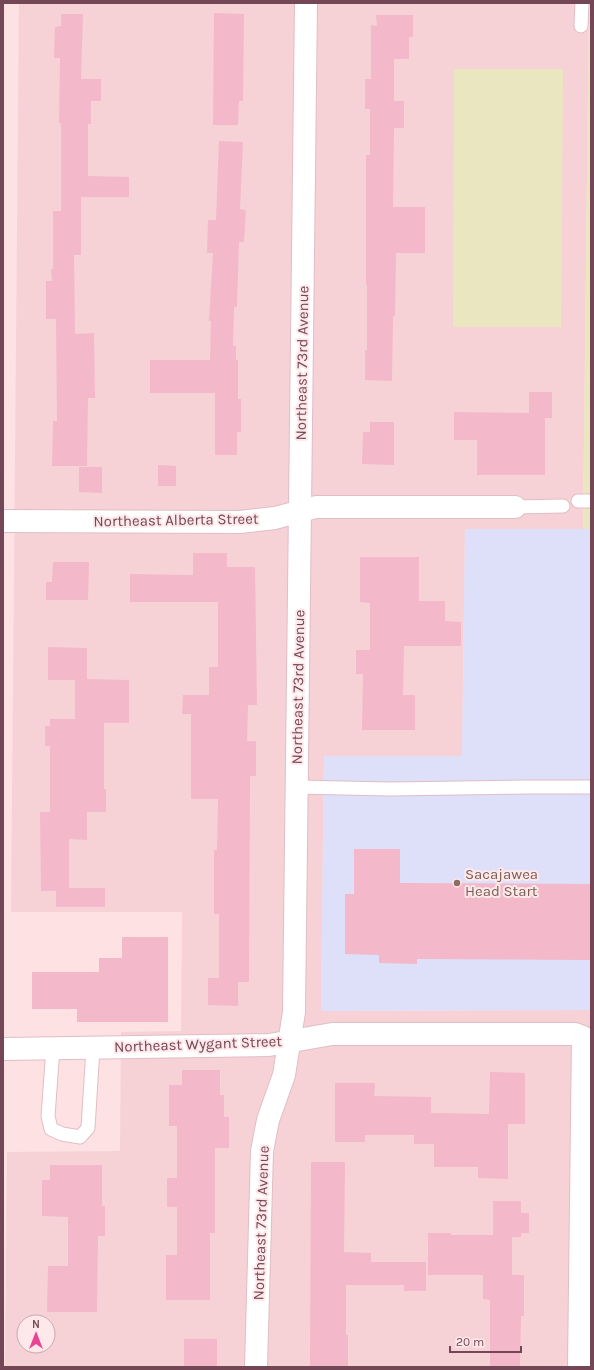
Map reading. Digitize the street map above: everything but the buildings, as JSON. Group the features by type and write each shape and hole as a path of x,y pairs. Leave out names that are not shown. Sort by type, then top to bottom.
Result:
{"street":[{"name":"Northeast 73rd Avenue","path":"256,1367 262,1151 268,1120 284,1076 294,1012 306,3"},
{"name":"Northeast Alberta Street","path":"3,521 240,522 275,518 316,508 515,508"},
{"name":"Northeast Wygant Street","path":"3,1049 269,1044 332,1034 575,1034 583,1037 579,1367"}],"lane":[{"path":"581,26 582,3"},
{"path":"515,508 563,506"},
{"path":"297,787 390,789 591,787"},
{"path":"53,1048 48,1116 51,1129 62,1134 80,1137 88,1128 93,1048"}],"shaded area":[{"path":"19,3 589,3 583,529 465,529 462,756 324,756 321,1011 591,1010 591,1367 5,1367 7,1152 120,1151 121,1032 181,1031 182,912 11,912"},
{"path":"589,3 591,3 591,529 583,529"},
{"path":"454,69 563,69 561,327 453,327"},
{"name":"Sacajawea Head Start","path":"465,529 591,529 591,1010 321,1011 324,756 462,756"}],"place":[{"name":"Sacajawea Head Start","path":"457,883"}]}
